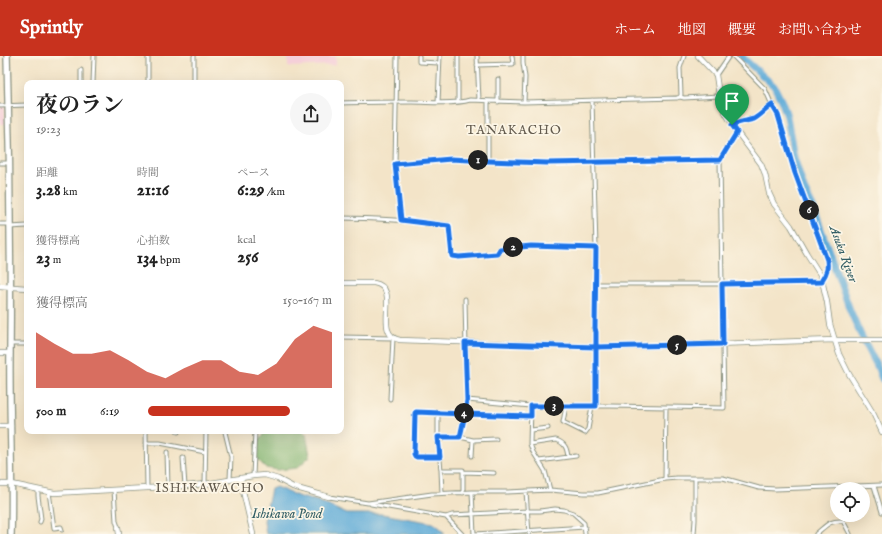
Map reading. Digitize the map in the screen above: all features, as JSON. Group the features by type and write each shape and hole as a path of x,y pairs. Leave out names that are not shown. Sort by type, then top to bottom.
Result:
{"highway":[{"path":"7,56 10,225 11,534"}],"main road":[{"path":"698,56 716,75 720,102 726,114 732,125 761,164 769,193 774,204 791,226 819,272 827,302 830,324 839,354 848,374 873,413 882,432"},
{"path":"344,283 374,283 383,286 387,292 387,327 389,333 394,338 400,340 596,347 882,340"},
{"path":"0,286 24,288"},
{"path":"0,353 10,353"},
{"path":"0,426 10,426"},
{"path":"0,484 12,484 50,492 114,490 185,486 265,475 278,479 293,487 329,497"},
{"path":"240,478 253,534"},
{"path":"118,527 119,534"}],"street":[{"path":"93,80 94,56"},
{"path":"148,56 148,80"},
{"path":"194,56 194,80"},
{"path":"397,56 395,164 401,220"},
{"path":"419,56 418,61 420,62 439,63"},
{"path":"438,103 440,56"},
{"path":"458,56 458,102"},
{"path":"477,56 478,100"},
{"path":"477,65 513,64 512,56"},
{"path":"522,56 525,77 524,102"},
{"path":"680,97 680,68 684,56"},
{"path":"716,75 729,56"},
{"path":"596,284 722,284 822,281 826,275 827,260 795,173 778,115 765,89 733,56"},
{"path":"81,70 81,80"},
{"path":"498,78 498,102"},
{"path":"344,103 438,103 478,100 488,102 524,102 719,96"},
{"path":"566,406 563,422 585,433 588,429 594,406 596,347 596,248 592,100"},
{"path":"488,102 488,161"},
{"path":"0,106 24,105"},
{"path":"732,125 760,116 773,105"},
{"path":"467,400 531,406 724,408 720,160 737,132"},
{"path":"395,164 451,159 547,163 720,160"},
{"path":"0,163 9,163"},
{"path":"344,218 401,220 449,226 452,256 459,257 497,254 500,249 524,246 596,248"},
{"path":"0,224 24,226"},
{"path":"460,437 467,400 465,299"},
{"path":"344,337 394,338 390,399"},
{"path":"10,344 24,344"},
{"path":"531,406 530,444 538,461 545,471 550,490"},
{"path":"665,479 666,407"},
{"path":"440,457 415,456 416,412 531,416"},
{"path":"438,412 438,437 442,493"},
{"path":"531,430 548,428"},
{"path":"146,434 147,488"},
{"path":"205,484 206,434"},
{"path":"225,434 231,457 230,480"},
{"path":"253,476 255,434"},
{"path":"438,437 460,437 473,440 496,439"},
{"path":"472,456 473,440"},
{"path":"530,444 556,440 559,441 565,445 568,457"},
{"path":"146,443 160,443 205,452"},
{"path":"167,452 168,487"},
{"path":"538,461 576,456"},
{"path":"182,458 185,486"},
{"path":"441,470 494,473"},
{"path":"462,472 463,493"},
{"path":"368,503 442,493 550,490 598,493 665,479 677,478 723,478 759,488 774,489 882,485"},
{"path":"694,534 696,520 695,478"},
{"path":"874,486 882,512"},
{"path":"38,490 40,522"},
{"path":"114,490 116,521 118,527"},
{"path":"526,491 529,532"},
{"path":"50,492 54,528 61,527 62,530"},
{"path":"472,492 475,534 529,532 585,527"},
{"path":"329,497 446,517 452,515 555,509 564,510 573,513 584,523 585,534"},
{"path":"446,517 462,534"},
{"path":"816,534 829,523 836,520 843,521 850,534"}],"shaded area":[{"path":"288,56 336,56 336,65 288,67"},
{"path":"0,106 5,106 5,124 0,124"}],"green space":[{"path":"264,434 306,434 310,456 297,468 278,470 266,468 256,458 256,443"}],"water":[{"name":"Ishikawa Pond","path":"276,487 300,497 318,501 347,514 382,514 433,523 445,534 266,534 264,521 271,489"}],"waterway":[{"name":"Asuka River","path":"741,56 774,86 782,102 787,116 794,157 804,189 813,207 850,310 882,379"}],"district":[{"name":"TANAKACHO","path":"514,130"},
{"name":"ISHIKAWACHO","path":"210,488"}],"route":[{"path":"732,125 737,132 720,160 547,163 451,159 395,164 401,220 449,226 452,256 459,257 497,254 500,249 511,247 531,246 596,248 595,328 596,332 596,347 596,406 531,406 531,416 465,414 460,437 438,437 440,457 415,456 414,414 416,412 465,414 467,400 465,343 596,347 723,344 722,284 822,282 827,271 827,260 795,173 778,115 772,105 760,116 732,125"}]}
